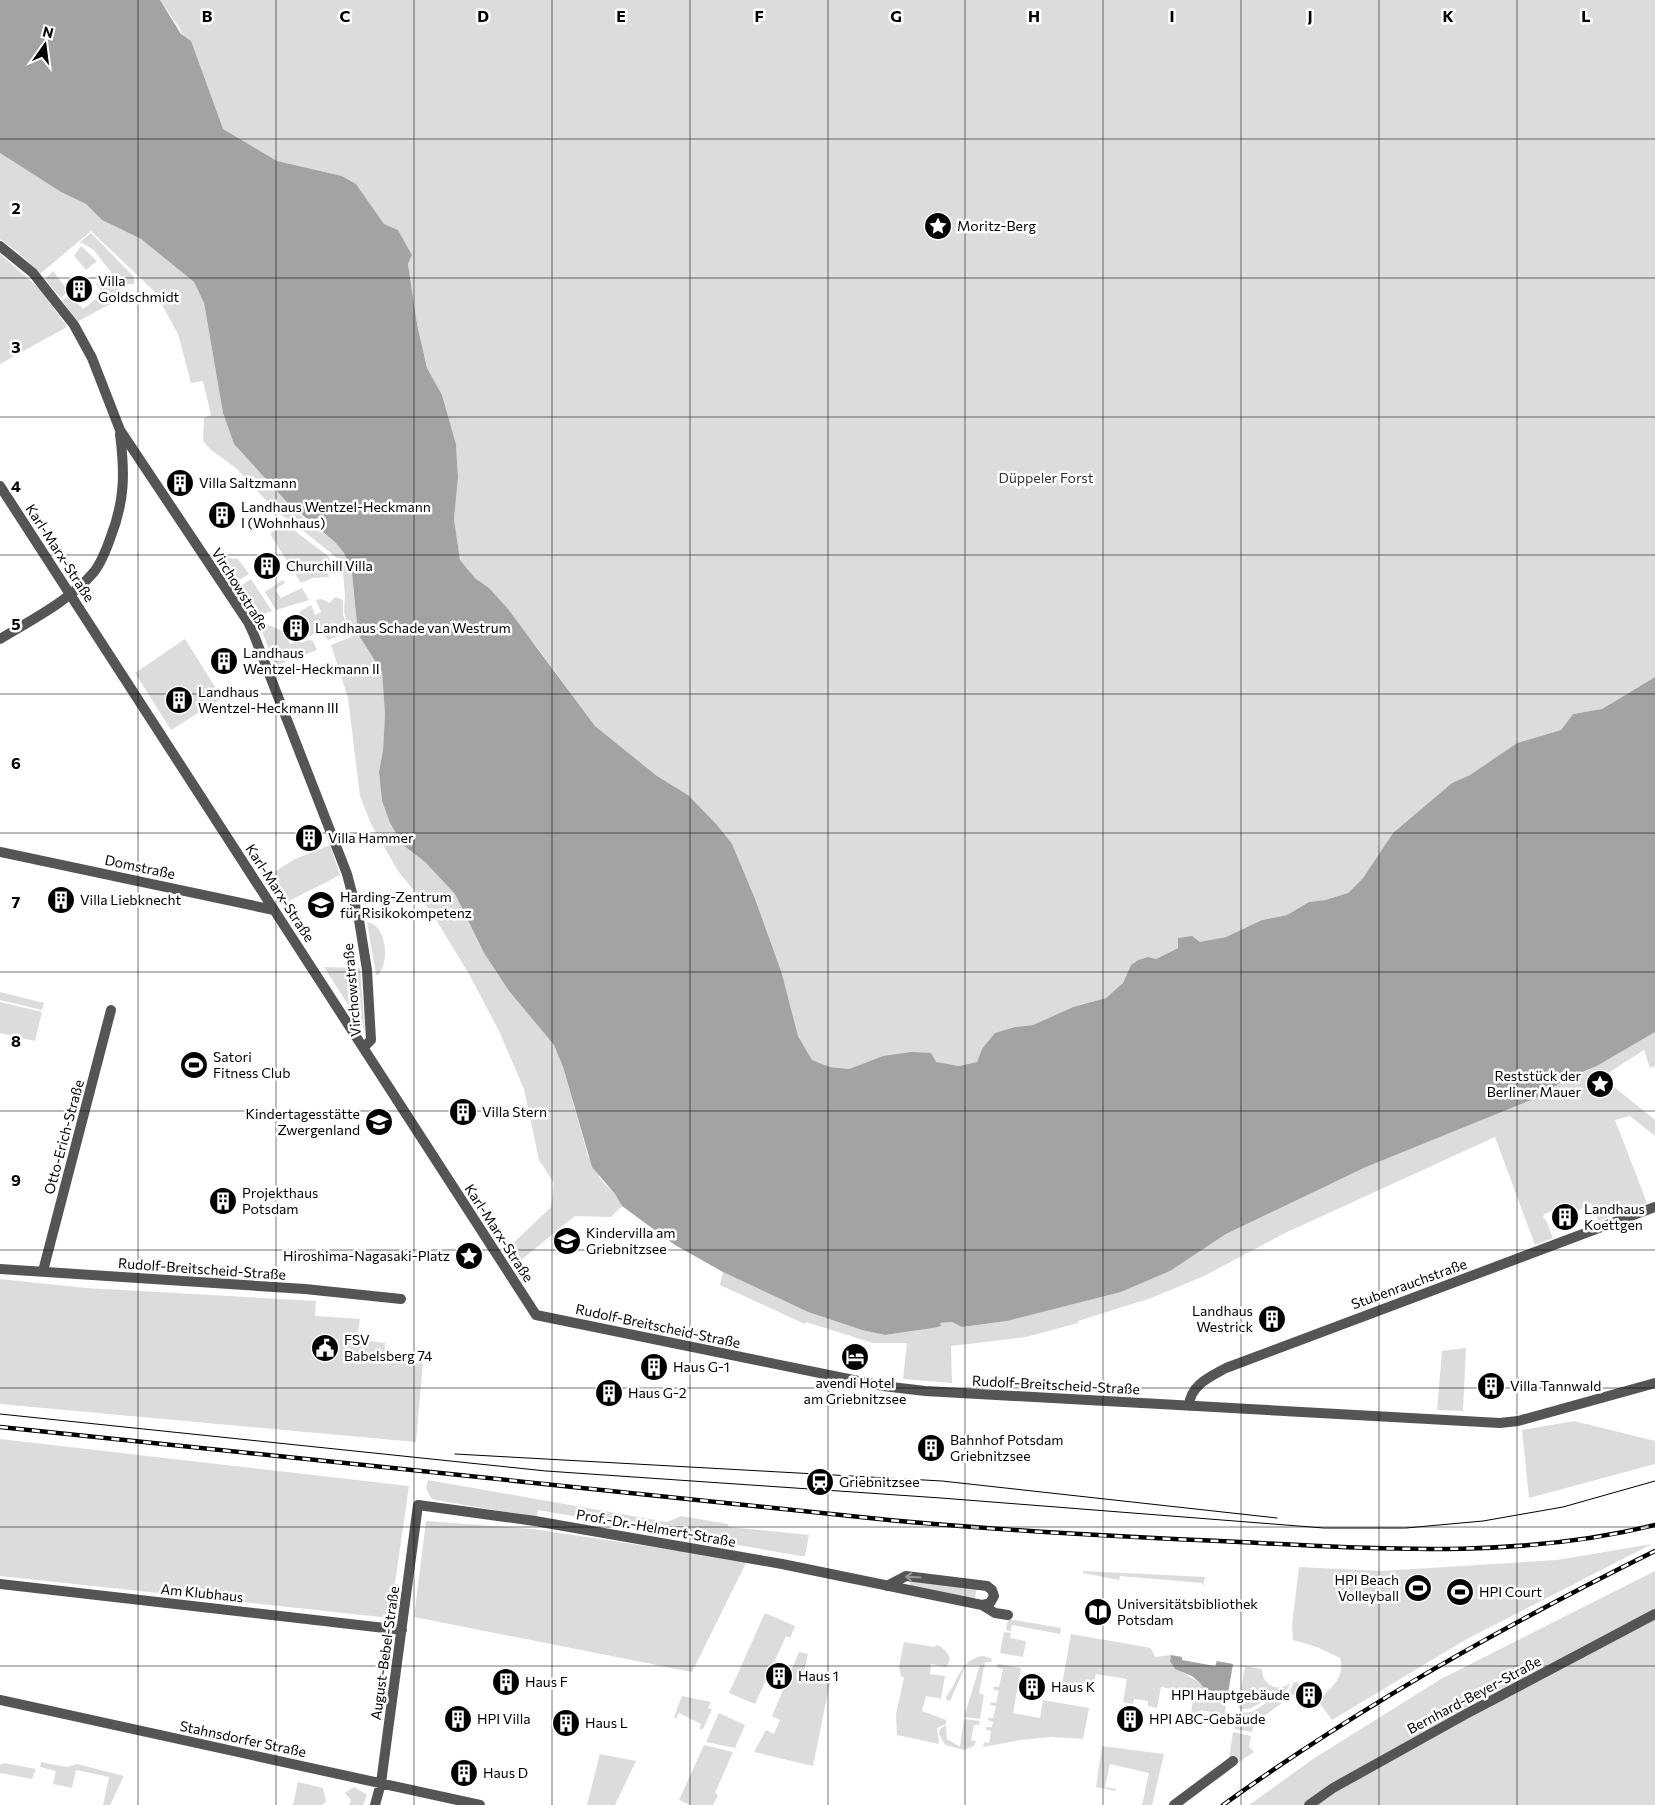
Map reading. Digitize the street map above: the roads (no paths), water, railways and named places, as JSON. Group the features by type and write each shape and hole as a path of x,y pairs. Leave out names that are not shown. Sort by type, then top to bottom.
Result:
{"street":[{"name":"Virchowstraße","path":"0,246 33,273 74,325 92,358 120,430 248,622 254,635 340,855 356,908 368,981 371,1040 364,1047"},
{"path":"0,639 70,594 94,572 117,521 123,498 124,467 120,430"},
{"name":"Karl-Marx-Straße","path":"0,486 536,1315"},
{"name":"Domstraße","path":"0,852 274,910"},
{"name":"Otto-Erich-Straße","path":"43,1271 112,1010"},
{"name":"Stubenrauchstraße","path":"1189,1406 1190,1398 1197,1386 1226,1368 1655,1207"},
{"name":"Rudolf-Breitscheid-Straße","path":"0,1269 338,1292 401,1299"},
{"name":"Rudolf-Breitscheid-Straße","path":"536,1315 899,1389 1500,1423 1518,1421 1655,1383"},
{"name":"Prof.-Dr.-Helmert-Straße","path":"418,1505 580,1528 782,1564 982,1605 995,1613 1008,1616"},
{"name":"August-Bebel-Straße","path":"376,1804 381,1783 418,1505"},
{"path":"887,1586 906,1576 984,1586 992,1590 993,1598 990,1603 982,1605"},
{"name":"Am Klubhaus","path":"0,1584 402,1630"},
{"name":"Bernhard-Beyer-Straße","path":"1309,1805 1333,1788 1466,1714 1655,1614"},
{"name":"Stahnsdorfer Straße","path":"0,1700 480,1805"},
{"path":"1174,1805 1233,1761"}],"tram line":[{"path":"0,1414 546,1471 941,1498 1324,1528 1406,1528 1483,1521 1563,1507 1655,1481"},
{"path":"455,1454 942,1481 1277,1518"}],"railway":[{"path":"0,1427 889,1520 1064,1533 1345,1547 1449,1549 1552,1543 1604,1536 1655,1525"},
{"path":"1223,1805 1327,1734 1434,1669 1543,1608 1655,1551"}],"place":[{"name":"Moritz-Berg","path":"938,226"},
{"name":"Villa Goldschmidt","path":"79,289"},
{"name":"Villa Saltzmann","path":"180,483"},
{"name":"Landhaus Wentzel-Heckmann I (Wohnhaus)","path":"222,515"},
{"name":"Churchill Villa","path":"267,566"},
{"name":"Landhaus Schade van Westrum","path":"296,628"},
{"name":"Landhaus Wentzel-Heckmann II","path":"224,661"},
{"name":"Landhaus Wentzel-Heckmann III","path":"179,700"},
{"name":"Villa Hammer","path":"309,838"},
{"name":"Villa Liebknecht","path":"61,900"},
{"name":"Harding-Zentrum für Risikokompetenz","path":"321,905"},
{"name":"Satori Fitness Club","path":"194,1065"},
{"name":"Reststück der Berliner Mauer","path":"1600,1084"},
{"name":"Villa Stern","path":"463,1112"},
{"name":"Kindertagesstätte Zwergenland","path":"379,1122"},
{"name":"Projekthaus Potsdam","path":"223,1201"},
{"name":"Landhaus Koettgen","path":"1565,1217"},
{"name":"Kindervilla am Griebnitzsee","path":"567,1241"},
{"name":"Hiroshima-Nagasaki-Platz","path":"469,1256"},
{"name":"Landhaus Westrick","path":"1272,1319"},
{"name":"FSV Babelsberg 74","path":"325,1348"},
{"name":"avendi Hotel am Griebnitzsee","path":"855,1357"},
{"name":"Haus G-1","path":"654,1367"},
{"name":"Villa Tannwald","path":"1491,1386"},
{"name":"Haus G-2","path":"609,1393"},
{"name":"Bahnhof Potsdam Griebnitzsee","path":"931,1448"},
{"name":"Griebnitzsee","path":"820,1482"},
{"name":"HPI Beach Volleyball","path":"1418,1588"},
{"name":"HPI Court","path":"1460,1592"},
{"name":"Universitätsbibliothek Potsdam","path":"1098,1612"},
{"name":"Haus 1","path":"779,1676"},
{"name":"Haus F","path":"506,1682"},
{"name":"Haus K","path":"1032,1687"},
{"name":"HPI Hauptgebäude","path":"1309,1695"},
{"name":"HPI Villa","path":"458,1719"},
{"name":"HPI ABC-Gebäude","path":"1130,1719"},
{"name":"Haus L","path":"566,1723"},
{"name":"Haus D","path":"464,1773"}],"park label":[{"name":"Düppeler Forst","path":"1046,478"}]}
